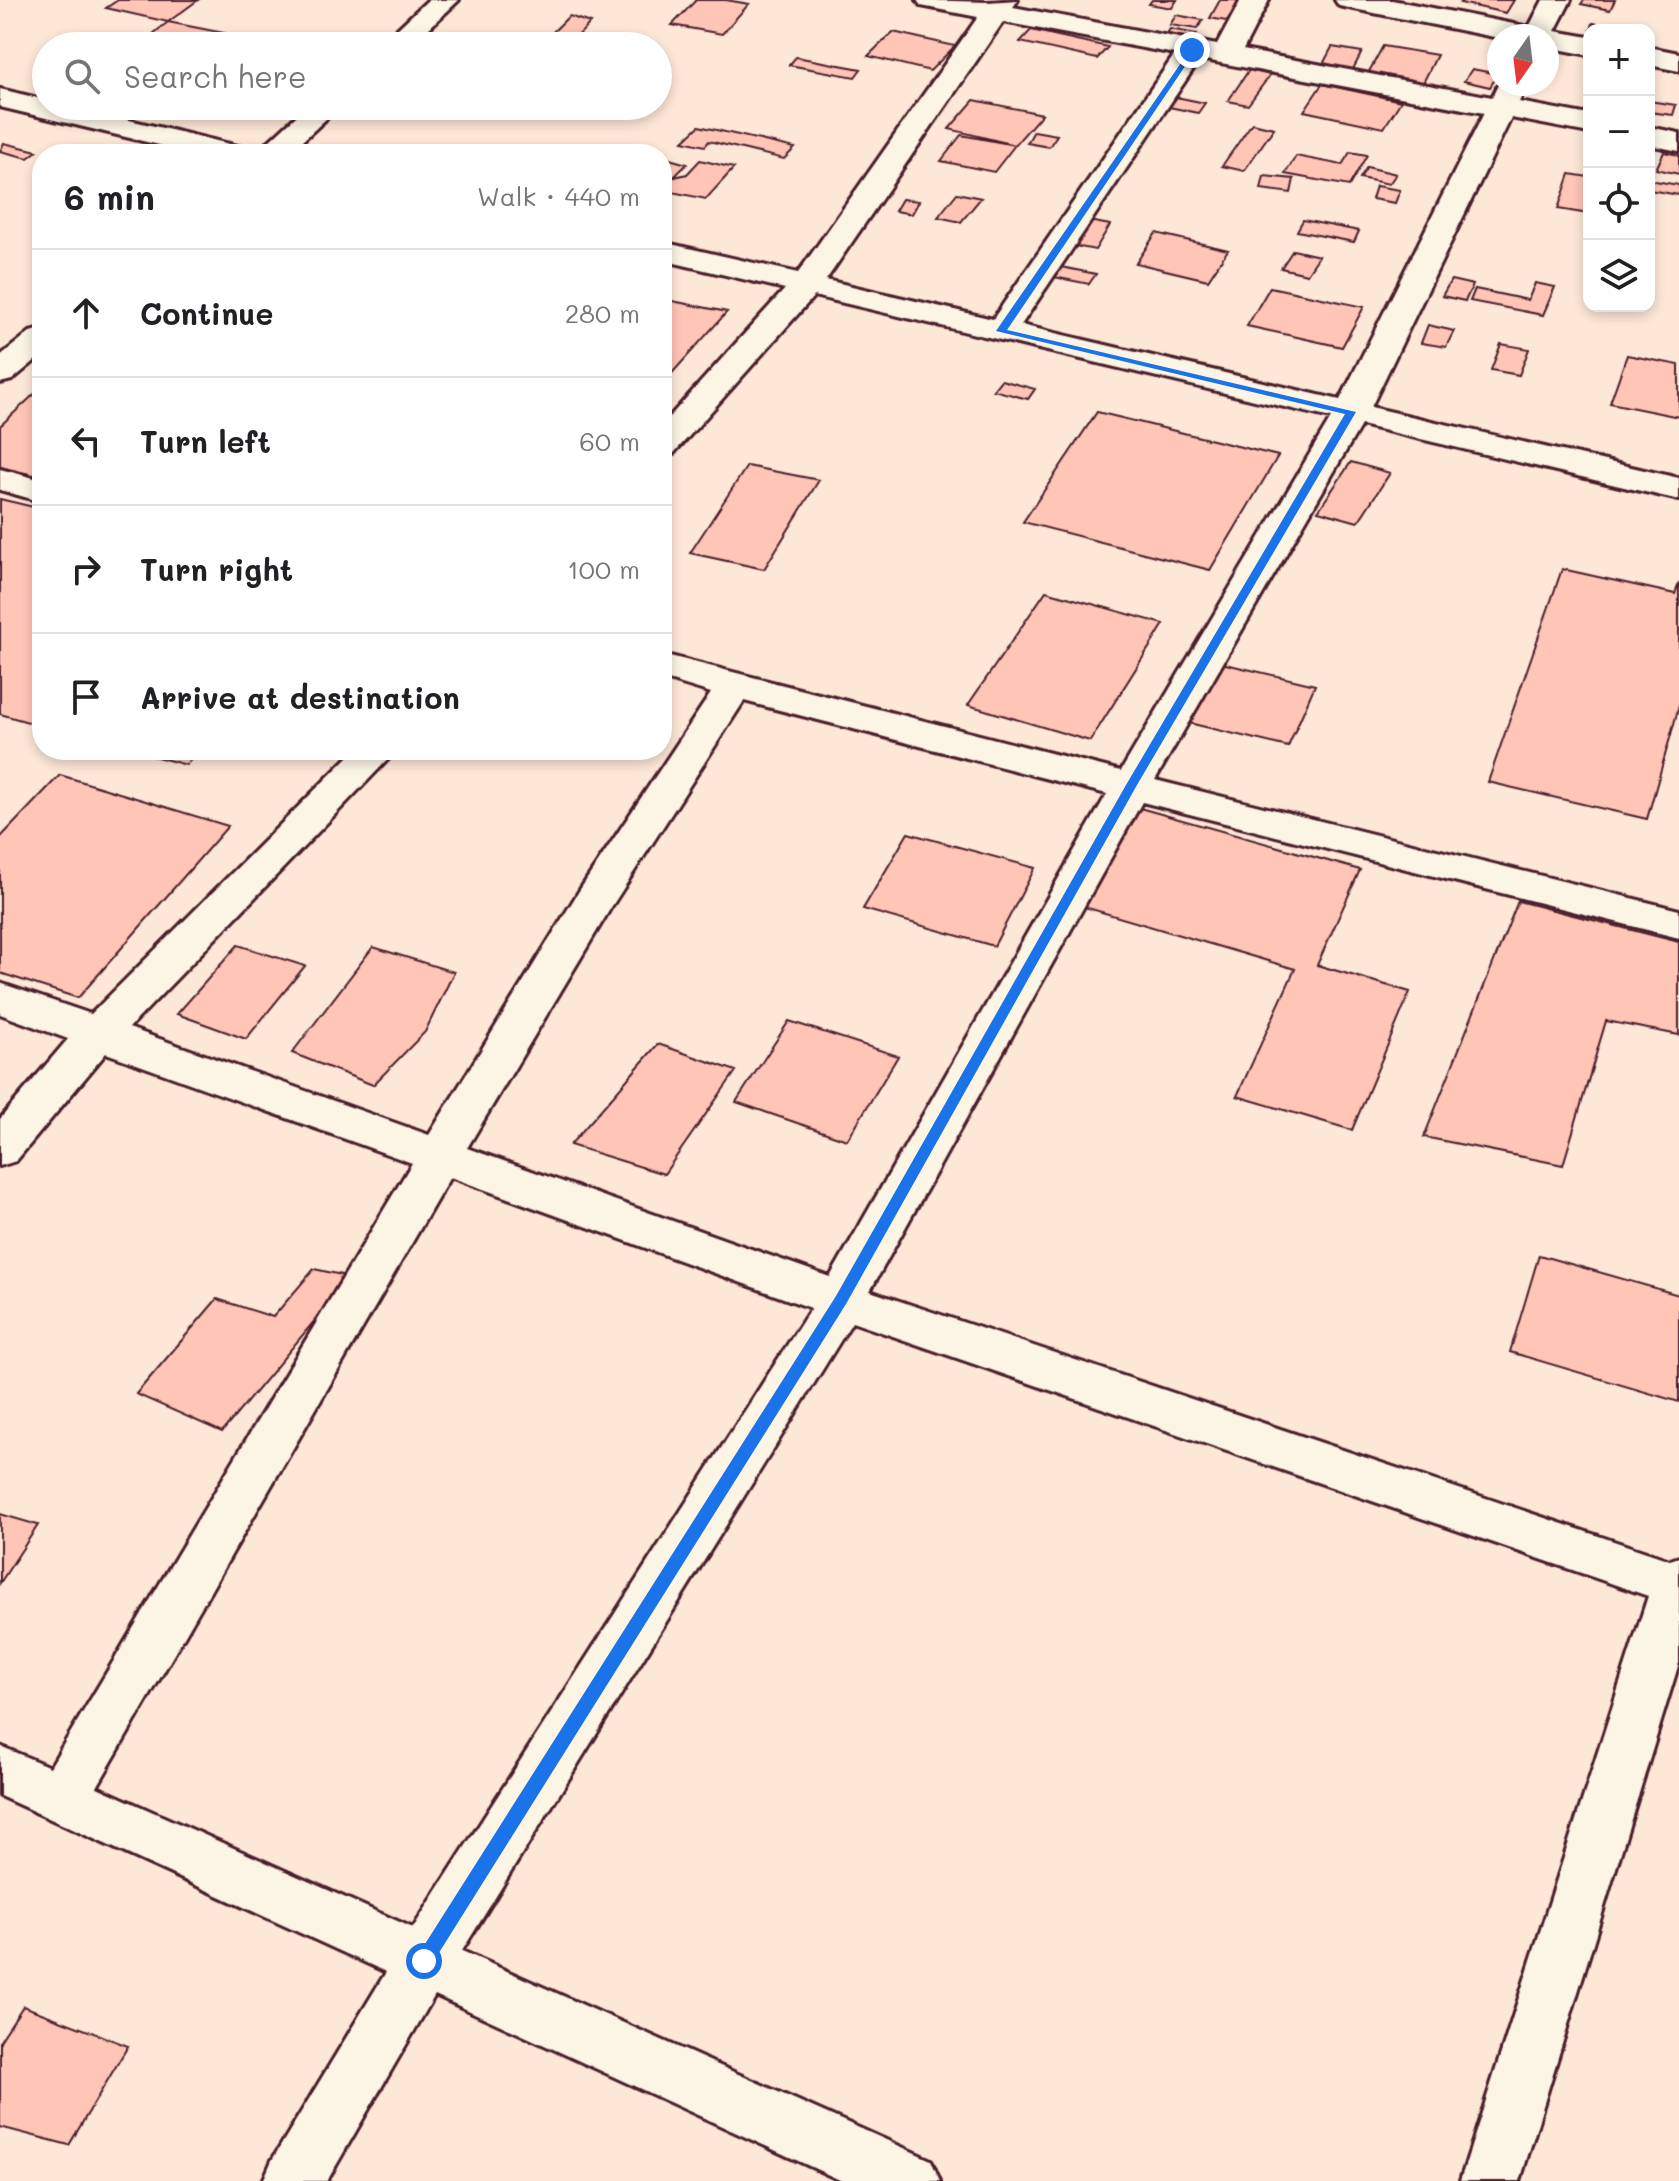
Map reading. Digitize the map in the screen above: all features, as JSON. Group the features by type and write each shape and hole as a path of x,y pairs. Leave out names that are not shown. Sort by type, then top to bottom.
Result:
{"street":[{"path":"409,32 445,0"},
{"path":"931,0 999,6 1226,56 1487,92"},
{"path":"1226,56 1255,0"},
{"path":"1349,0 1487,27"},
{"path":"1543,24 1557,0"},
{"path":"672,435 807,284 999,6"},
{"path":"1559,40 1583,45"},
{"path":"1001,331 1192,50"},
{"path":"1655,57 1679,62"},
{"path":"293,2181 424,1961 841,1300 1132,785 1351,412 1507,96"},
{"path":"1510,96 1583,122"},
{"path":"0,98 32,106"},
{"path":"92,120 193,144"},
{"path":"281,144 309,120"},
{"path":"1655,137 1679,142"},
{"path":"672,253 1679,489"},
{"path":"0,373 32,347"},
{"path":"0,479 32,488"},
{"path":"672,669 1679,924"},
{"path":"62,1797 440,1155 594,901 734,687"},
{"path":"0,1149 98,1033 368,760"},
{"path":"0,998 841,1300 1678,1583 1490,2181"},
{"path":"0,1770 910,2181"}],"building":[{"path":"118,0 198,0 168,22 106,8"},
{"path":"696,0 749,4 722,34 672,25"},
{"path":"1152,0 1177,0 1172,8 1149,4"},
{"path":"1220,0 1242,0 1231,22 1210,18"},
{"path":"1463,0 1514,0 1506,13 1460,3"},
{"path":"1584,0 1615,0 1610,10 1581,4"},
{"path":"1176,15 1203,20 1197,29 1170,25"},
{"path":"569,16 590,23 582,32 553,32"},
{"path":"168,22 219,32 156,32"},
{"path":"1170,29 1197,34 1191,44 1163,39"},
{"path":"1031,30 1108,47 1097,59 1020,42"},
{"path":"893,32 955,46 930,71 868,56"},
{"path":"1383,46 1437,55 1421,87 1366,77"},
{"path":"1332,47 1362,52 1351,73 1321,68"},
{"path":"796,57 861,69 855,77 789,65"},
{"path":"1472,69 1487,72 1487,86 1464,81"},
{"path":"1249,70 1270,75 1248,105 1228,101"},
{"path":"1322,84 1401,101 1384,128 1304,111"},
{"path":"1176,97 1205,103 1198,113 1169,107"},
{"path":"974,100 1042,114 1015,145 949,129"},
{"path":"1655,102 1676,105 1673,115 1655,113"},
{"path":"1252,123 1274,128 1244,171 1222,166"},
{"path":"699,126 795,148 784,159 709,141 705,146 683,141"},
{"path":"1034,131 1057,135 1049,147 1027,143"},
{"path":"961,135 1015,145 994,172 941,161"},
{"path":"4,143 32,150 32,155 28,158 0,151"},
{"path":"1350,152 1367,155 1349,186 1285,174 1296,156 1342,165"},
{"path":"1664,152 1679,155 1679,174 1656,169"},
{"path":"672,160 687,164 674,177"},
{"path":"700,160 734,168 706,199 672,192 672,178 687,174"},
{"path":"1367,167 1396,174 1389,184 1360,178"},
{"path":"1570,174 1583,176 1583,213 1558,209"},
{"path":"1264,176 1294,179 1291,193 1261,189"},
{"path":"1655,181 1679,185 1679,195 1655,191"},
{"path":"1376,186 1400,190 1395,203 1372,199"},
{"path":"957,193 981,198 961,222 938,217"},
{"path":"902,199 919,201 912,214 895,211"},
{"path":"1303,220 1359,231 1354,242 1297,231"},
{"path":"1089,221 1110,225 1095,250 1075,246"},
{"path":"1156,233 1228,250 1208,280 1136,263"},
{"path":"1293,250 1319,256 1307,274 1281,268"},
{"path":"1056,266 1096,274 1089,284 1049,276"},
{"path":"1451,280 1473,285 1465,301 1442,296"},
{"path":"1535,283 1555,287 1543,315 1470,301 1475,289 1528,300"},
{"path":"1270,287 1364,307 1342,347 1247,326"},
{"path":"672,301 727,312 672,373"},
{"path":"1428,325 1454,331 1446,347 1421,343"},
{"path":"1501,344 1529,349 1519,375 1491,370"},
{"path":"1627,355 1679,365 1679,417 1610,403"},
{"path":"1001,380 1035,389 1028,399 993,390"},
{"path":"32,396 32,475 0,467 0,426"},
{"path":"1097,412 1278,456 1210,570 1023,522"},
{"path":"1351,462 1390,473 1358,522 1318,511"},
{"path":"747,466 819,480 764,569 690,553"},
{"path":"0,499 32,507 32,723 0,714"},
{"path":"1562,569 1675,594 1679,582 1679,706 1647,819 1488,782"},
{"path":"1046,591 1164,624 1090,741 968,705"},
{"path":"1217,662 1315,685 1288,747 1189,723"},
{"path":"168,760 191,760 186,765"},
{"path":"60,775 228,826 78,998 0,973 0,838"},
{"path":"1129,805 1360,870 1317,965 1410,992 1352,1130 1237,1096 1295,969 1074,904"},
{"path":"908,833 1035,868 994,946 863,909"},
{"path":"1518,901 1679,942 1679,1035 1606,1021 1563,1165 1424,1137"},
{"path":"238,945 305,966 246,1039 177,1014"},
{"path":"373,947 454,972 425,1032 373,1085 292,1053"},
{"path":"789,1021 898,1056 847,1140 736,1102"},
{"path":"658,1044 736,1071 664,1174 570,1145"},
{"path":"1539,1255 1679,1295 1679,1402 1510,1352"},
{"path":"314,1269 351,1277 222,1432 136,1394 217,1299 273,1317"},
{"path":"0,1514 38,1525 0,1583"},
{"path":"23,2006 128,2046 69,2145 0,2127 0,2041"}],"route":[{"path":"424,1961 841,1300 1132,785 1351,412 1001,331 1192,50"}]}
